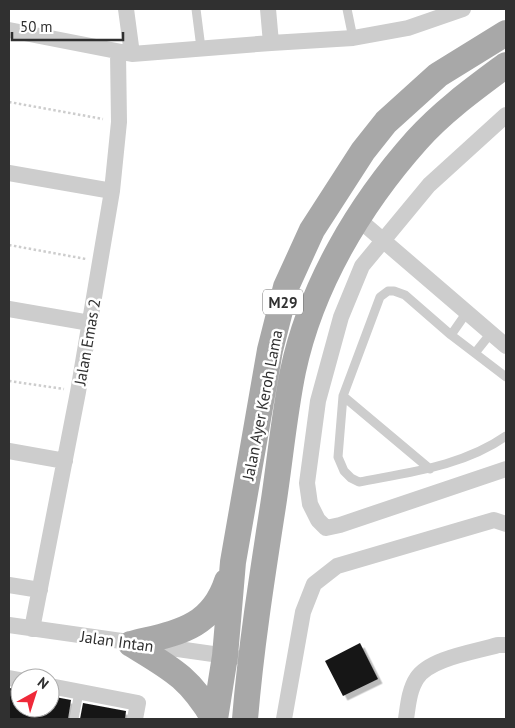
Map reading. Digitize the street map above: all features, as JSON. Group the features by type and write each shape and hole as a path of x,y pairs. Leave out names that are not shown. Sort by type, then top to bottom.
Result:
{"main road":[{"name":"Jalan Ayer Keroh Lama","path":"224,656 233,562 270,350 286,287 312,230 362,151 386,122 438,75 506,33"},
{"name":"Jalan Ayer Keroh Lama","path":"250,658 293,370 315,299 357,218 418,140 462,98 506,65"},
{"path":"312,230 328,220 345,216 357,218"},
{"path":"131,644 188,629 203,618 223,594 233,562"},
{"path":"131,644 174,670 188,682 215,719"},
{"name":"M29","path":"215,719 224,656"},
{"name":"M29","path":"246,719 250,658"}],"street":[{"name":"Jalan Emas 2","path":"32,629 78,392 112,191 125,54 126,9"},
{"path":"268,9 272,43"},
{"path":"9,30 125,54 353,38 408,28 463,9"},
{"path":"506,115 430,185 382,239 362,266 341,317 318,401 307,484 310,504 318,520 326,528 340,525 506,469"},
{"path":"9,173 112,191"},
{"path":"357,218 506,346"},
{"path":"9,309 90,323"},
{"path":"9,451 65,461"},
{"path":"284,719 303,612 314,584 337,566 494,520 506,524"},
{"path":"9,585 40,590"},
{"name":"Jalan Intan","path":"9,626 131,644 250,658"},
{"path":"406,719 410,694 416,678 426,668 465,655 506,645"},
{"path":"60,688 138,703 135,719"}],"lane":[{"path":"196,9 201,48"},
{"path":"347,9 353,38"},
{"path":"506,376 451,335 405,295 394,290 388,291 380,297 343,396 338,457 344,470 351,478 360,482 430,469 486,451 506,436"},
{"path":"451,335 467,312"},
{"path":"475,353 491,333"},
{"path":"343,396 430,469"},
{"path":"74,719 79,692"}],"path":[{"path":"9,102 119,122"},
{"path":"9,245 100,262"},
{"path":"9,381 78,392"}],"building":[{"path":"360,643 378,679 343,696 325,661"},
{"path":"9,688 10,718 60,718 60,698 71,700 68,719 9,719"},
{"path":"83,703 126,711 125,719 80,719"}]}
